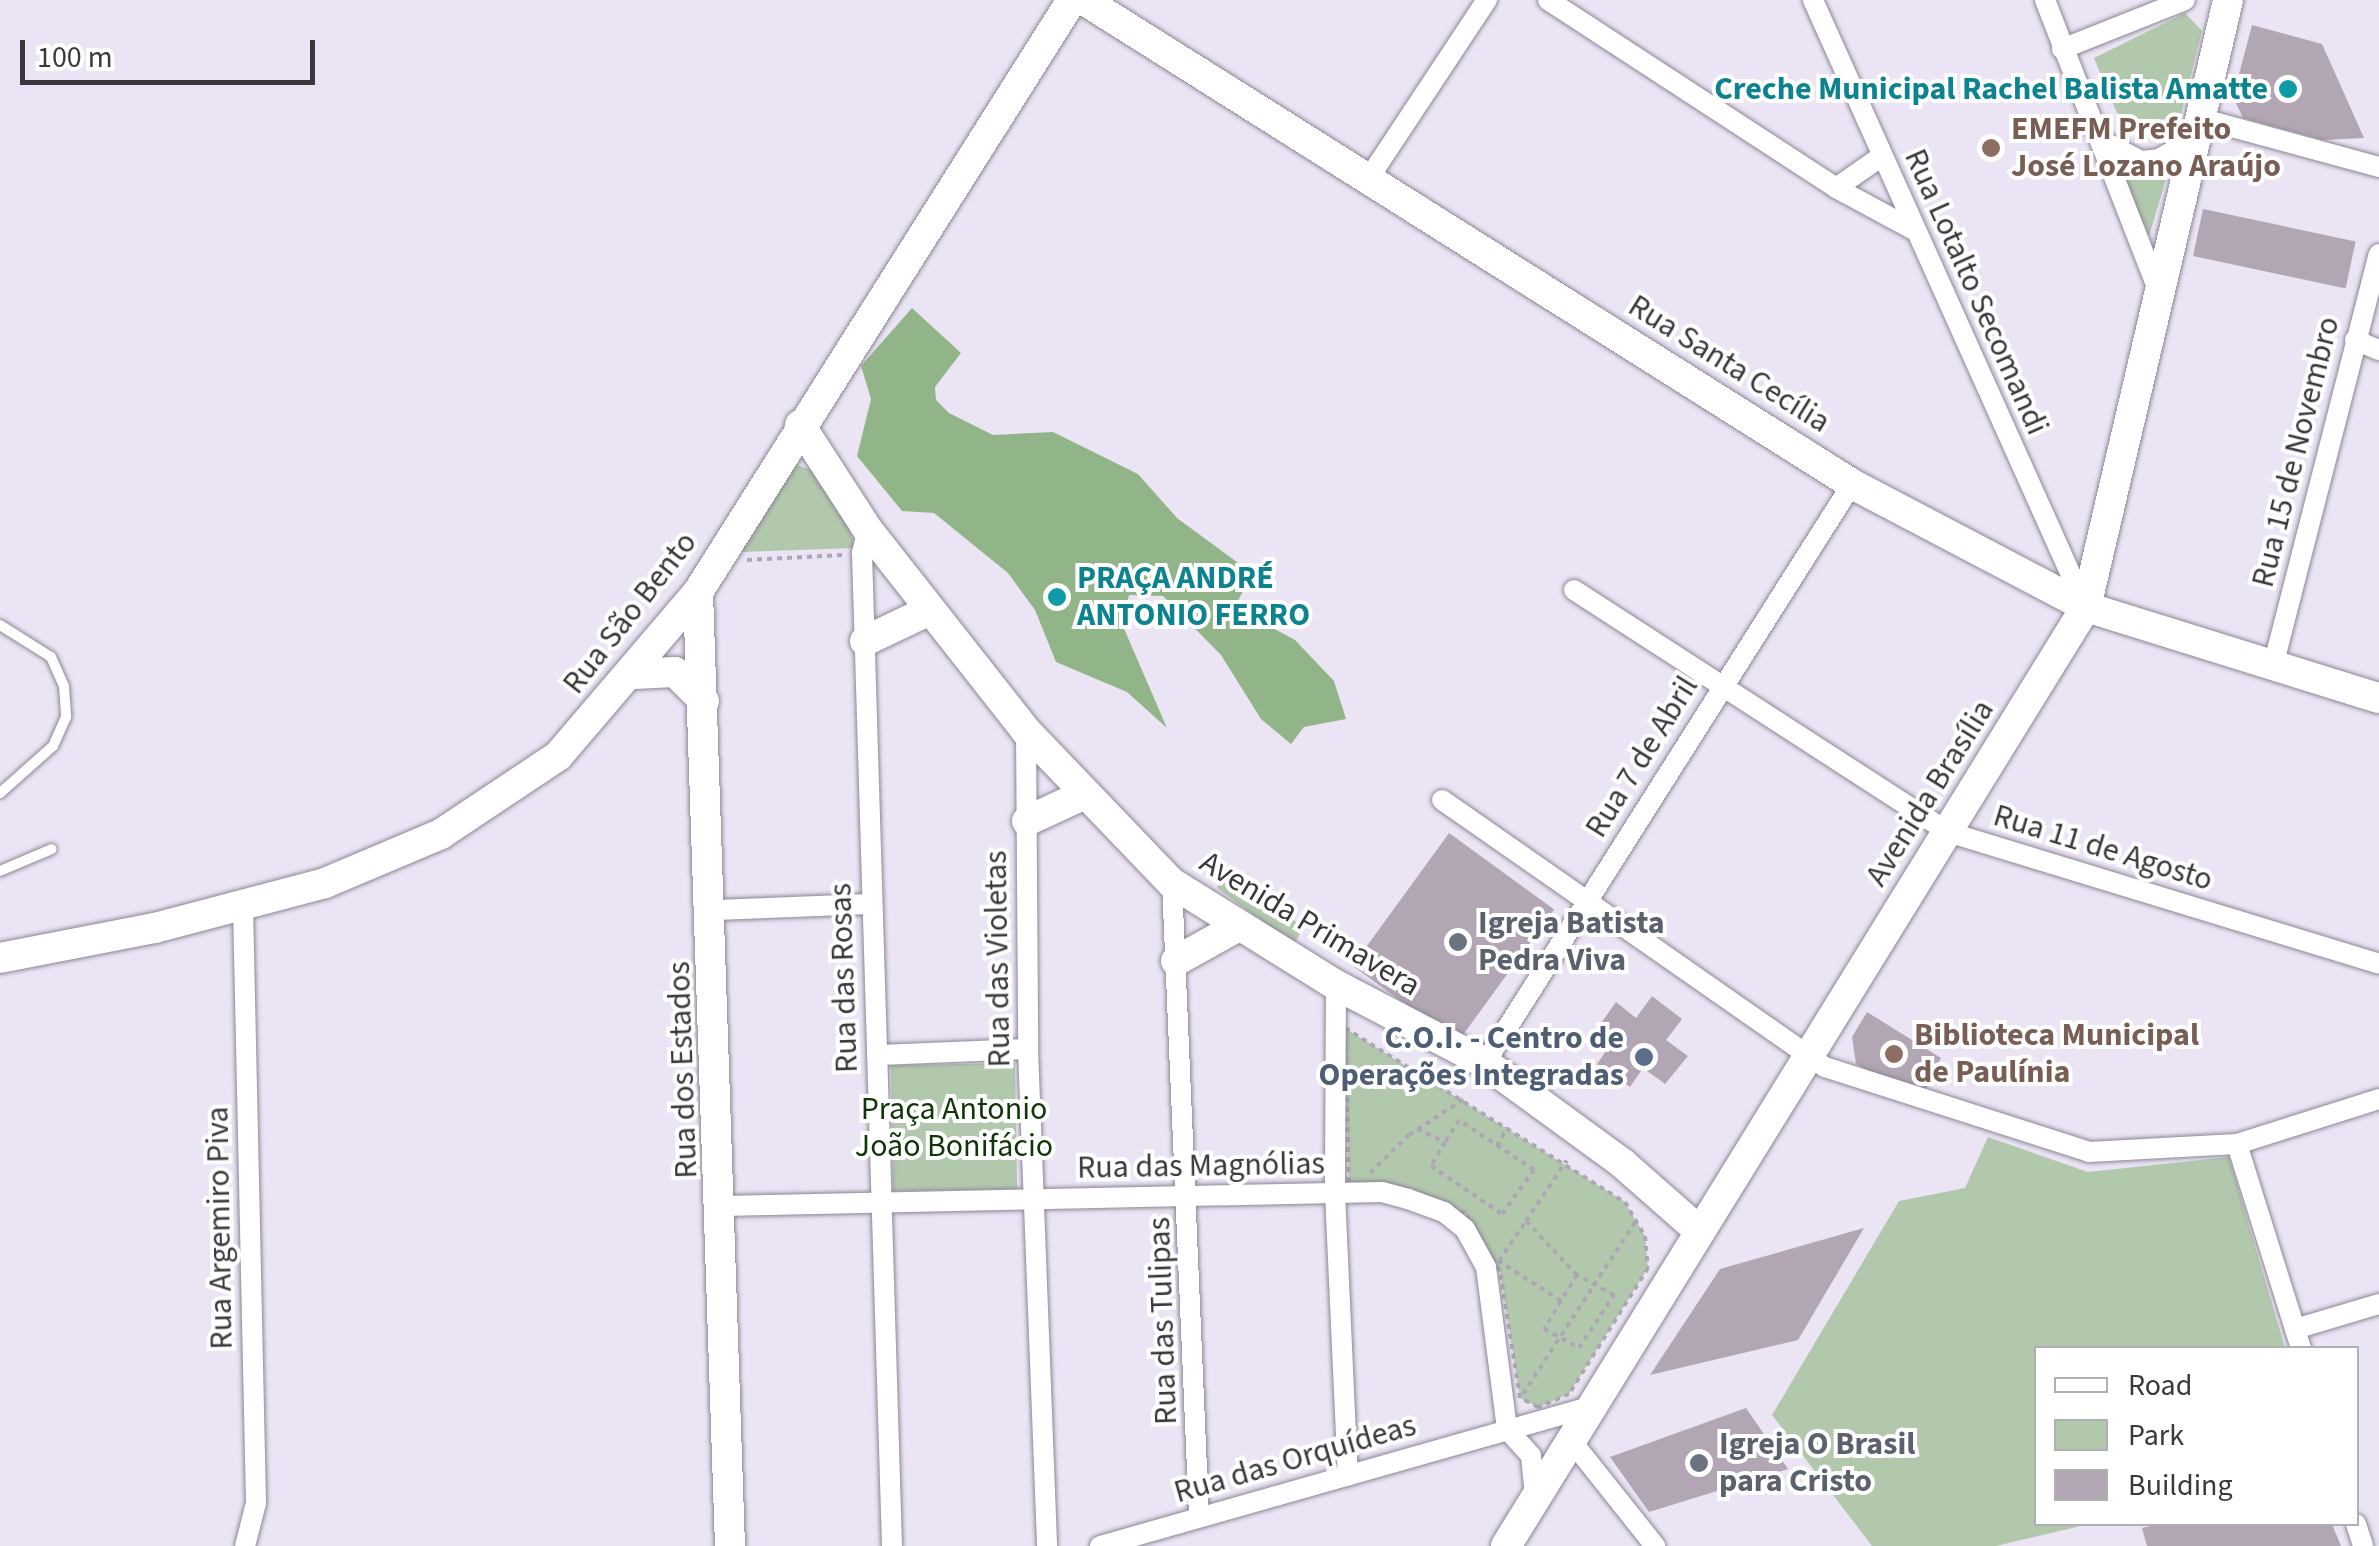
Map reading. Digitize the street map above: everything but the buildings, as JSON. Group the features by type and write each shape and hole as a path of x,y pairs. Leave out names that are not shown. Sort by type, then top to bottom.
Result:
{"street":[{"name":"Rua São Bento","path":"0,958 243,906 354,871 496,803 558,756 634,674 698,592 1072,0"},
{"name":"Rua Santa Cecília","path":"1084,0 1852,484 2086,608 2379,698"},
{"path":"1369,178 1487,0"},
{"path":"1548,0 1836,188 1914,230"},
{"name":"Rua Lotalto Secomandi","path":"1813,0 2086,608"},
{"path":"2044,0 2156,284"},
{"path":"2062,48 2186,0"},
{"name":"Avenida Brasília","path":"1506,1546 1805,1054 2086,608 2156,284 2228,0"},
{"path":"2099,138 2141,161 2160,159 2196,128 2379,167"},
{"path":"1836,188 1882,156"},
{"name":"Rua 15 de Novembro","path":"2273,666 2379,254"},
{"path":"2354,340 2379,350"},
{"name":"Avenida Primavera","path":"800,425 865,541 930,610 1083,795 1172,883 1236,927 1336,985 1485,1063 1622,1163 1697,1229"},
{"name":"Rua 7 de Abril","path":"1485,1063 1852,484"},
{"name":"Rua das Rosas","path":"865,541 892,1546"},
{"name":"Rua 11 de Agosto","path":"1574,590 1948,832 2379,964"},
{"name":"Rua dos Estados","path":"698,592 713,910 730,1546"},
{"path":"865,640 930,610"},
{"path":"634,674 675,672 704,700"},
{"name":"Rua das Violetas","path":"1026,730 1028,1048 1047,1546"},
{"path":"1026,822 1083,795"},
{"path":"1442,800 1825,1067 2089,1152 2237,1144 2379,1099"},
{"name":"Rua das Tulipas","path":"1172,883 1190,1197 1199,1516"},
{"path":"713,910 872,904"},
{"name":"Rua Argemiro Piva","path":"243,906 256,1504 245,1546"},
{"path":"1176,960 1236,927"},
{"path":"1336,985 1335,1193 1348,1476"},
{"path":"877,1055 1028,1048"},
{"path":"2237,1144 2298,1339 2379,1304"},
{"name":"Rua das Magnólias","path":"722,1206 1382,1192 1444,1212 1465,1229 1492,1288 1507,1430"},
{"name":"Rua das Orquídeas","path":"1100,1546 1589,1407"},
{"path":"1507,1430 1532,1456 1535,1498"},
{"path":"1570,1439 1655,1546"}],"lane":[{"path":"0,624 51,657 64,686 66,717 53,746 0,793"},
{"path":"0,871 52,849"}],"path":[{"path":"716,562 865,541"},
{"path":"1345,1028 1567,1160 1625,1202 1645,1236 1648,1268 1569,1394 1538,1407 1520,1398 1500,1272 1465,1213 1420,1193 1349,1182 1345,1028"},
{"path":"1360,1184 1417,1130 1464,1099"},
{"path":"1459,1120 1534,1170 1502,1214 1431,1166 1445,1142 1459,1120"},
{"path":"1497,1146 1507,1128"},
{"path":"1417,1130 1445,1142"},
{"path":"1562,1302 1499,1261 1567,1160"},
{"path":"1526,1220 1578,1275 1614,1295 1579,1348 1544,1330 1578,1275"},
{"path":"1520,1398 1636,1220"}],"green space":[{"path":"2185,13 2202,31 2179,122 2165,136 2142,138 2123,127 2094,58"},
{"path":"2123,176 2167,176 2149,236"},
{"path":"912,308 961,353 935,387 936,400 949,413 993,435 1053,432 1138,474 1177,518 1245,568 1247,584 1228,619 1249,615 1295,640 1334,681 1346,719 1304,727 1291,744 1261,719 1221,655 1163,596 1129,595 1122,624 1167,728 1127,692 1056,662 1035,610 1008,573 934,513 902,511 857,456 871,399 861,366"},
{"path":"794,464 812,470 845,515 855,548 739,552"},
{"path":"1224,875 1304,927 1294,944 1217,888"},
{"path":"1345,1028 1625,1202 1645,1236 1648,1268 1569,1394 1538,1407 1520,1398 1500,1271 1465,1213 1420,1193 1349,1182"},
{"name":"Praça Antonio João Bonifácio","path":"1015,1063 1017,1189 893,1191 891,1065"},
{"path":"1988,1137 2088,1172 2229,1157 2284,1346 2034,1346 2034,1526 2081,1526 1996,1546 1872,1546 1772,1415 1899,1201 1965,1188"}],"place":[{"name":"Creche Municipal Rachel Balista Amatte","path":"2288,89"},
{"name":"EMEFM Prefeito José Lozano Araújo","path":"1991,148"},
{"name":"PRAÇA ANDRÉ ANTONIO FERRO","path":"1057,597"},
{"name":"Igreja Batista Pedra Viva","path":"1458,942"},
{"name":"Biblioteca Municipal de Paulínia","path":"1894,1054"},
{"name":"C.O.I. - Centro de Operações Integradas","path":"1644,1057"},
{"name":"Igreja O Brasil para Cristo","path":"1699,1463"}]}
